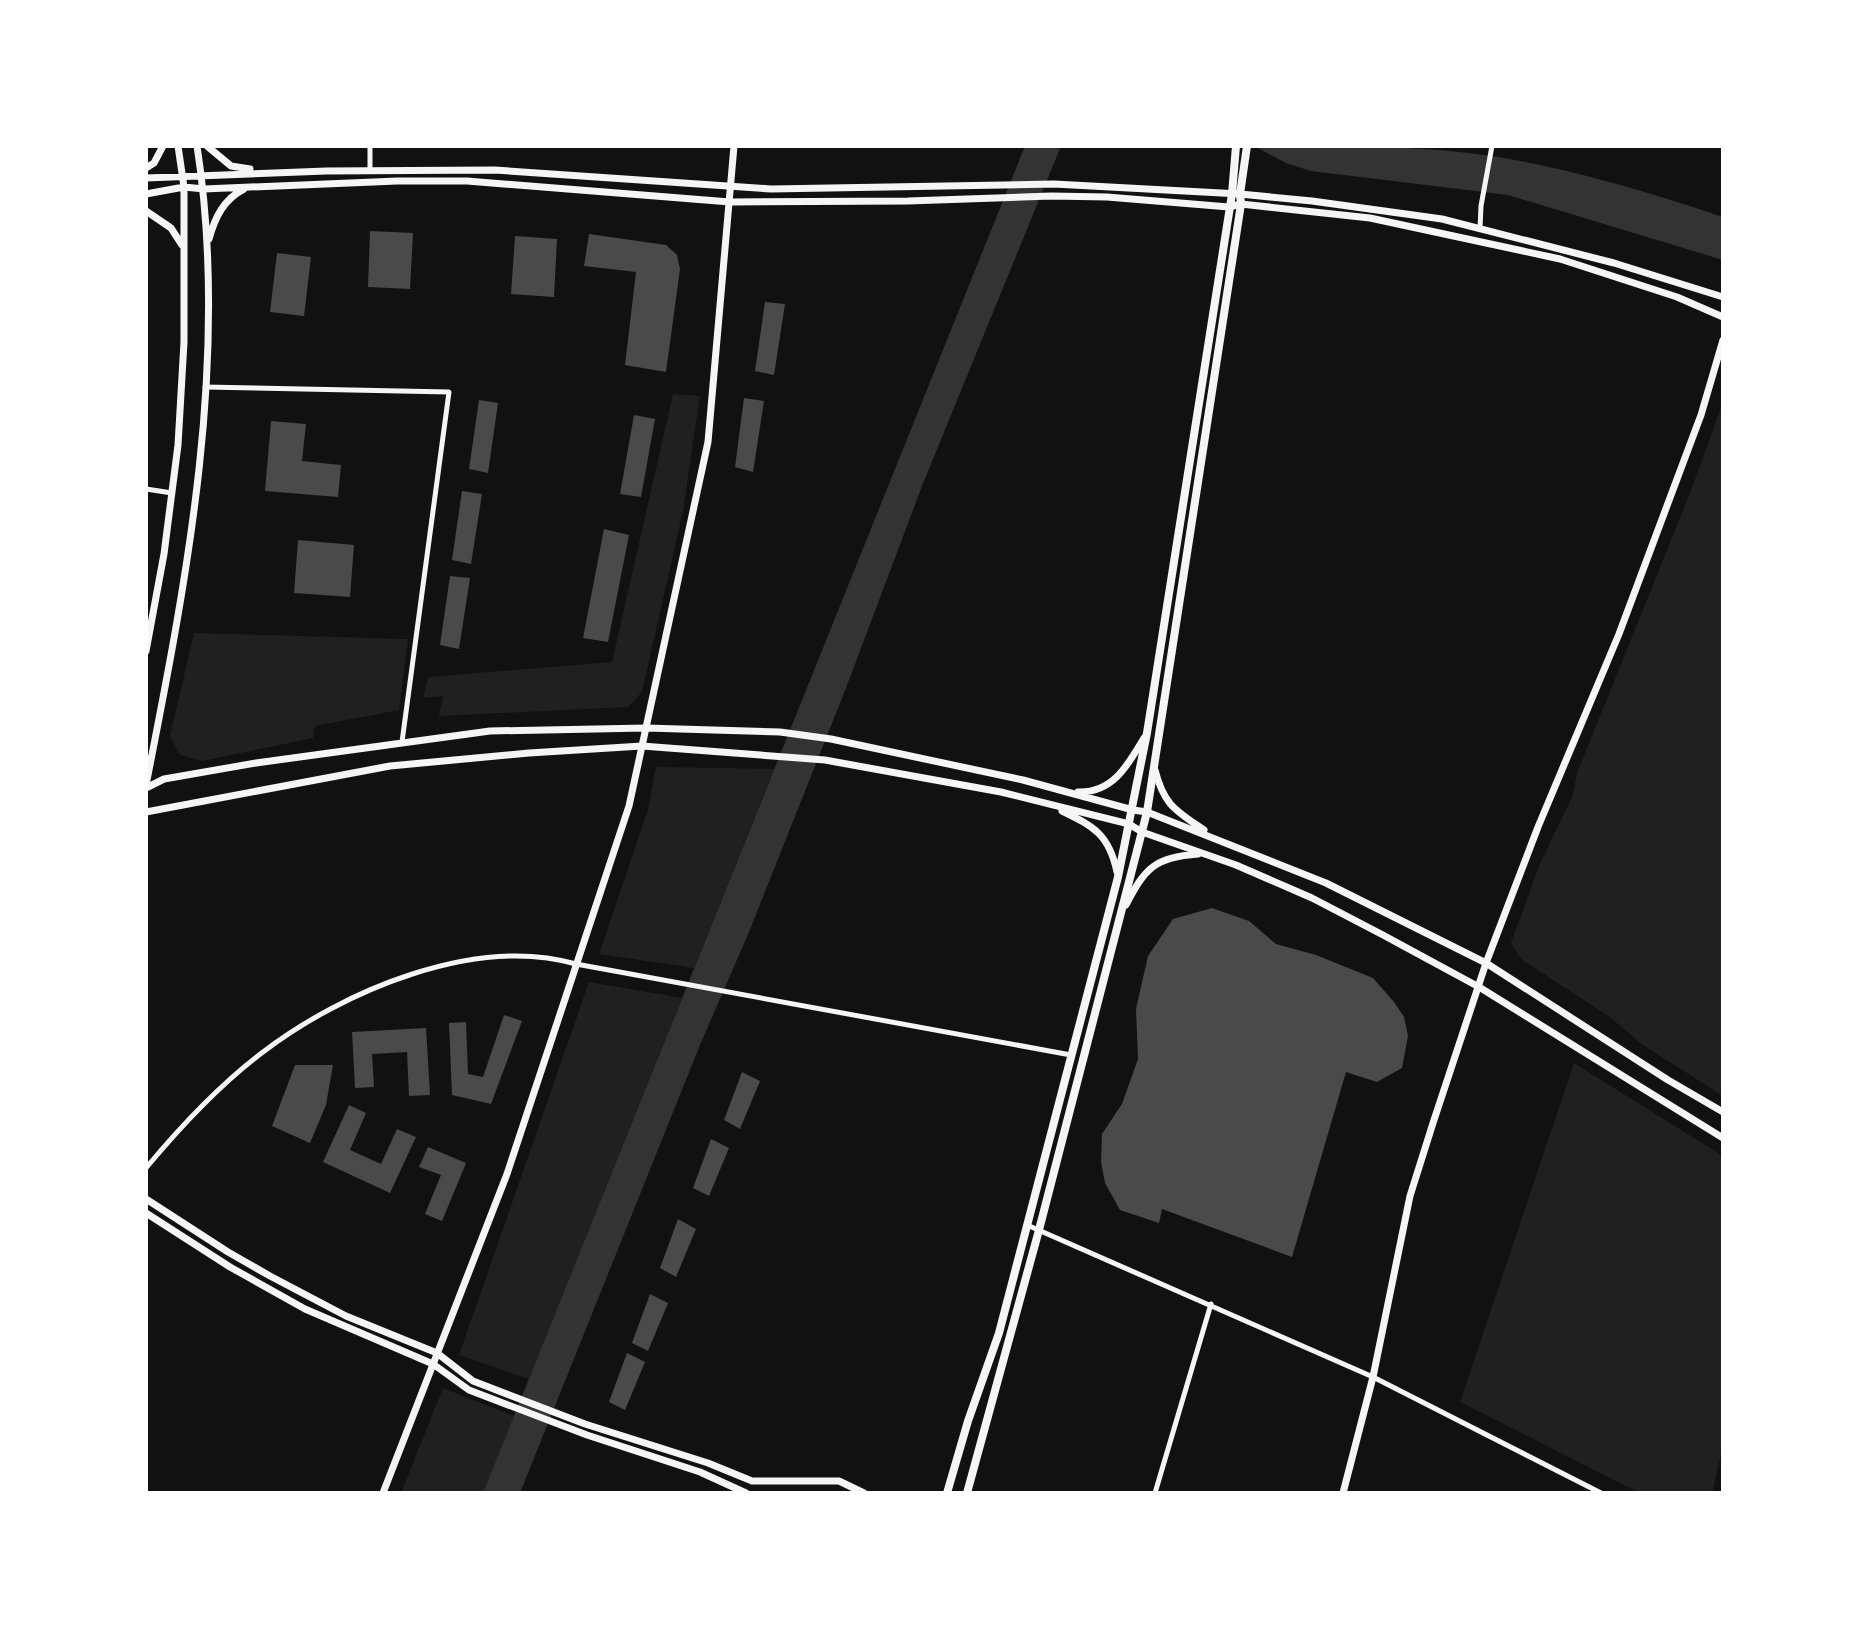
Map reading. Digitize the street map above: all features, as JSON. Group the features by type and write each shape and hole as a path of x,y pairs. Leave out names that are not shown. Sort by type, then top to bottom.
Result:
{"main road":[{"path":"146,168 154,163 163,146"},
{"path":"146,651 164,554 178,445 184,342 184,187 178,146"},
{"path":"146,786 163,701 199,472 209,283 204,189 197,146"},
{"path":"207,146 231,166 268,172"},
{"path":"383,1493 507,1174 629,806 708,442 733,186 734,146"},
{"path":"947,1493 999,1333 1133,810 1229,207 1238,197 1236,146"},
{"path":"967,1493 1039,1230 1147,812 1247,146"},
{"path":"146,178 268,172 495,170 771,189 1054,184 1312,201 1442,219 1614,263 1723,297"},
{"path":"146,194 184,187 204,189 467,181 730,202 1051,196 1107,197 1229,207"},
{"path":"207,245 213,222 223,204 241,189 258,186"},
{"path":"1238,197 1370,218 1545,256 1677,297 1723,317"},
{"path":"146,211 171,228 183,246"},
{"path":"1343,1493 1373,1377 1410,1196 1486,963 1538,827 1619,634 1701,415 1723,340"},
{"path":"146,786 164,779 490,731 646,728 780,732 831,739 1023,780 1147,812 1326,883 1486,963 1723,1112"},
{"path":"1063,791 1087,792 1102,788 1129,764 1147,733"},
{"path":"146,812 390,766 642,746 825,760 1001,792 1129,824 1142,832 1312,898 1479,987 1723,1138"},
{"path":"1155,770 1161,793 1170,804 1216,838"},
{"path":"1046,803 1097,830 1114,856 1118,877"},
{"path":"1119,918 1138,880 1147,870 1168,858 1203,854"},
{"path":"146,1199 228,1252 346,1316 437,1353 473,1381 585,1424 708,1463 752,1481 839,1481 864,1493"},
{"path":"146,1213 230,1267 305,1309 433,1364 469,1390 587,1435 700,1472 746,1493"}],"street":[{"path":"370,146 370,172"},
{"path":"1480,229 1492,146"},
{"path":"204,386 449,392 402,742"},
{"path":"146,489 172,493"},
{"path":"146,1168 184,1122 263,1052 324,1012 368,991 431,969 483,958 550,957 1071,1055"},
{"path":"1027,1225 1373,1377 1601,1493"},
{"path":"1155,1493 1211,1304"}],"shaded area":[{"path":"1025,146 1061,146 922,486 749,932 700,1045 520,1493 483,1493"},
{"path":"1254,146 1442,150 1558,169 1643,191 1723,217 1723,260 1508,195 1311,171 1286,163"},
{"path":"673,394 700,396 683,511 642,692 628,707 439,716 443,696 423,698 428,677 612,662"},
{"path":"1723,402 1723,1096 1643,1045 1611,1018 1521,959 1511,943 1539,866 1573,795 1577,773 1690,493"},
{"path":"194,633 408,639 399,710 315,726 313,738 202,761 180,755 170,736"},
{"path":"656,767 774,769 694,968 599,954 648,810"},
{"path":"589,982 682,998 529,1379 459,1355"},
{"path":"1574,1063 1723,1156 1723,1446 1712,1493 1640,1493 1460,1402"},
{"path":"443,1388 514,1416 484,1493 401,1493"}],"building":[{"path":"370,231 413,233 410,289 368,287"},
{"path":"589,234 666,245 677,255 680,269 666,372 625,365 636,272 584,266"},
{"path":"515,236 557,239 554,297 511,294"},
{"path":"277,253 311,257 304,316 270,312"},
{"path":"765,302 785,304 774,375 755,371"},
{"path":"744,398 764,401 753,472 735,467"},
{"path":"479,400 498,403 488,473 469,469"},
{"path":"634,415 655,419 641,497 620,494"},
{"path":"271,421 306,424 302,461 341,465 338,497 265,491"},
{"path":"462,491 482,494 471,564 452,560"},
{"path":"604,529 629,535 608,642 583,638"},
{"path":"298,540 354,545 350,597 294,593"},
{"path":"450,576 470,578 459,649 440,645"},
{"path":"1212,908 1249,921 1276,944 1316,955 1373,978 1404,1017 1408,1036 1402,1068 1377,1082 1346,1072 1292,1257 1162,1209 1159,1223 1120,1210 1105,1183 1101,1162 1102,1134 1122,1104 1138,1059 1136,1009 1148,956 1173,919"},
{"path":"504,1015 522,1021 491,1104 452,1095 449,1023 466,1022 468,1074 483,1077"},
{"path":"426,1028 430,1095 409,1096 407,1052 372,1054 374,1087 355,1088 352,1032"},
{"path":"295,1065 333,1065 326,1105 310,1143 272,1126"},
{"path":"742,1072 760,1081 740,1129 724,1120"},
{"path":"349,1105 366,1113 350,1150 381,1164 397,1129 416,1137 390,1193 323,1162"},
{"path":"711,1139 729,1148 709,1196 693,1188"},
{"path":"428,1147 466,1163 442,1221 425,1214 441,1175 419,1167"},
{"path":"678,1219 696,1229 676,1277 660,1268"},
{"path":"650,1294 668,1303 648,1351 632,1343"},
{"path":"627,1353 645,1362 625,1410 609,1402"}]}
